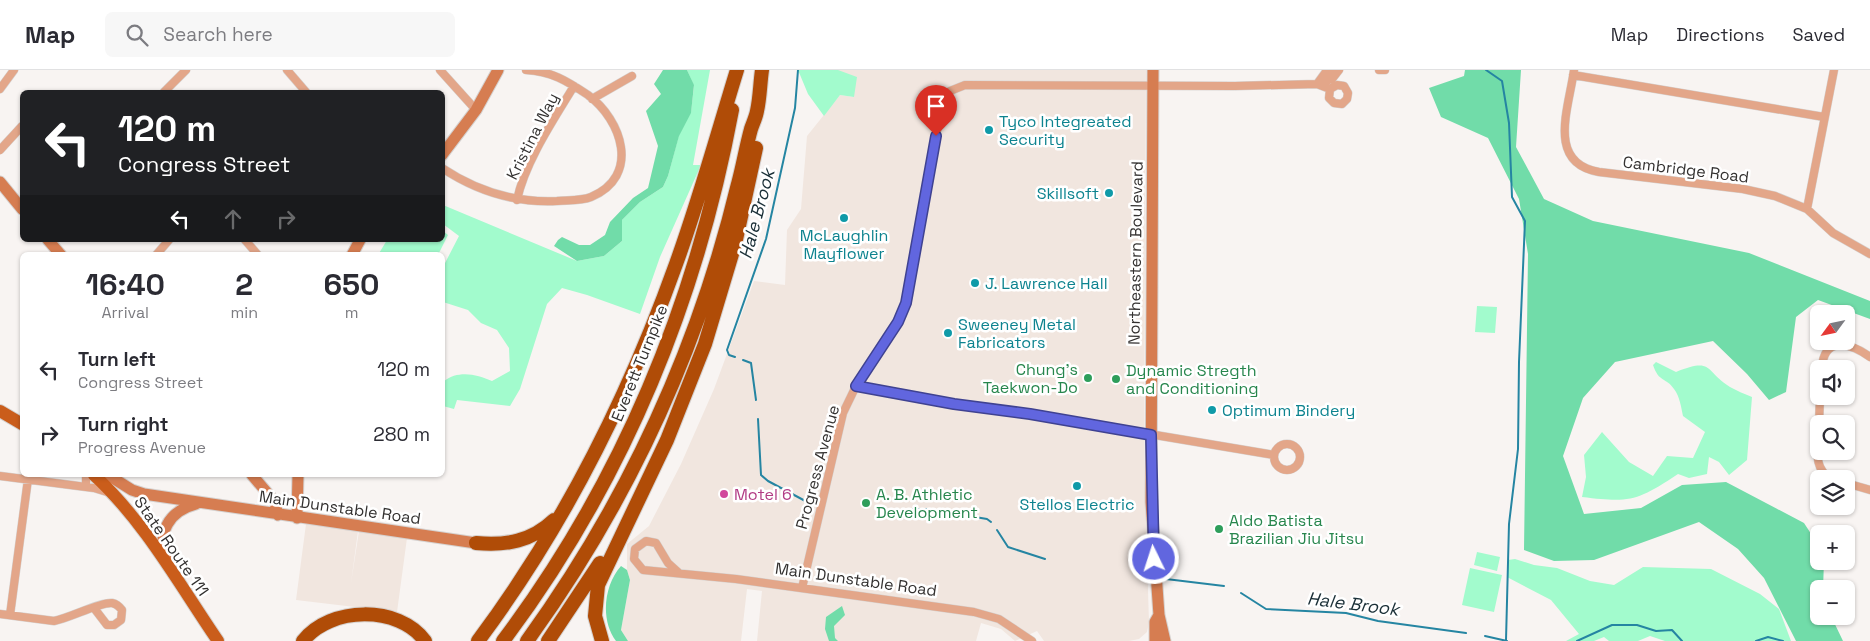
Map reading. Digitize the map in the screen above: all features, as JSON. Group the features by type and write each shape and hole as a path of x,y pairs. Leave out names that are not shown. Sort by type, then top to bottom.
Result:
{"highway":[{"path":"478,641 531,565 564,508 616,408 661,305 686,234 738,70"},
{"name":"Everett Turnpike","path":"503,641 549,576 590,509 619,456 651,385 687,288 710,212 727,136 738,70"},
{"path":"602,641 595,616 598,585 605,566 647,483 687,392 726,277 752,168 762,70"},
{"path":"527,641 566,586 606,520 665,403 711,281 757,112"},
{"path":"548,641 592,576 647,483"},
{"path":"476,543 499,544 522,540 548,526 564,508"},
{"path":"303,641 316,628 328,622 363,615 380,616 401,622 416,631 425,641"}],"main road":[{"path":"0,411 20,423"},
{"name":"State Route 111","path":"96,477 117,498 139,525 218,641"},
{"path":"200,614 209,641"}],"street":[{"path":"0,89 14,70"},
{"path":"166,90 185,70"},
{"path":"287,70 304,90"},
{"path":"440,70 476,110"},
{"path":"445,151 476,110 498,70"},
{"path":"445,170 485,190 517,200 539,202 584,199 598,193 614,178 621,158 619,136 608,115 592,99 574,86 552,74 526,70"},
{"name":"Northeastern Boulevard","path":"1153,70 1152,534 1159,615 1165,641"},
{"path":"1317,84 1325,74 1334,70"},
{"path":"1153,85 1244,86 1317,84 1332,79 1340,70"},
{"path":"1379,70 1385,70"},
{"path":"1807,209 1834,70"},
{"path":"1573,72 1824,117"},
{"name":"Cambridge Road","path":"1573,72 1565,140 1570,157 1582,168 1616,175 1762,192 1807,209 1833,233 1870,254"},
{"path":"592,99 632,76"},
{"name":"Progress Avenue","path":"802,588 838,430 856,386 898,322 906,303 943,101 954,88 965,84 1153,85"},
{"path":"1317,84 1330,89"},
{"name":"Kristina Way","path":"517,200 526,175 574,86"},
{"path":"0,150 20,128"},
{"path":"0,182 20,207"},
{"path":"50,242 58,252"},
{"path":"159,252 167,242"},
{"path":"247,242 255,252"},
{"path":"1825,360 1827,353 1844,344 1858,348 1870,357"},
{"path":"856,386 954,404 1030,414 1274,455"},
{"path":"0,476 100,489 117,498"},
{"path":"86,477 86,487"},
{"name":"Main Dunstable Road","path":"111,477 138,493 476,543"},
{"path":"254,477 275,502 278,515"},
{"path":"297,518 298,477"},
{"path":"10,615 28,480"},
{"path":"1855,486 1870,490"},
{"path":"180,586 164,550 163,534 175,514 198,503"},
{"name":"Main Dunstable Road","path":"679,573 668,563 656,543 642,542 635,549 634,559 643,570 802,588 985,614 1006,623 1023,638 1032,641"},
{"path":"0,614 54,621 94,608"},
{"name":"Northeastern Boulevard","path":"1155,641 1155,622 1159,615"}],"shaded area":[{"path":"838,70 1146,70 1144,461 1149,622 1147,632 1139,639 1129,641 1044,641 1037,631 1015,641 1001,629 981,623 976,641 757,641 762,591 747,589 741,641 628,641 621,630 630,580 627,570 627,544 649,526 681,464 714,389 754,281 785,285 787,230 801,209 807,136 840,95 854,97"},
{"path":"306,524 358,531 351,583 359,531 407,538 397,612 296,600"}],"green space":[{"path":"663,70 687,70 694,85 691,113 679,136 668,176 663,187 640,202 622,220 622,241 604,256 577,261 554,246 558,240 562,237 579,245 590,245 605,235 610,222 633,198 648,188 658,146 646,111 661,94 654,84"},
{"path":"687,70 710,70 693,165 701,165 660,257 640,314 562,288 547,304 520,389 510,406 457,400 454,409 445,407 445,380 449,378 455,375 468,374 492,381 510,371 509,348 497,330 481,323 468,310 445,303 445,263 459,236 445,226 445,206 577,261 604,256 622,241 622,220 640,202 663,187 668,176 679,135 691,112 694,86"},
{"path":"798,70 838,70 857,77 854,97 840,95 824,116 808,94"},
{"path":"1465,70 1521,70 1516,147 1544,199 1593,221 1749,253 1870,301 1870,319 1855,314 1855,305 1832,305 1818,300 1796,317 1786,392 1769,400 1747,374 1713,341 1615,362 1583,398 1563,456 1584,514 1641,508 1682,485 1726,482 1804,523 1810,532 1810,570 1824,570 1823,580 1810,580 1810,625 1835,625 1843,641 1796,641 1764,578 1738,549 1699,522 1594,560 1554,561 1524,550 1528,254 1519,199 1488,138 1441,117 1429,88 1464,76"},
{"path":"386,242 444,242 440,252 380,252"},
{"path":"1477,306 1497,307 1495,333 1475,332"},
{"path":"1656,362 1676,372 1703,366 1730,387 1752,397 1747,460 1729,475 1719,462 1709,457 1707,474 1689,478 1678,474 1653,490 1633,498 1612,500 1582,497 1586,477 1584,455 1602,432 1629,462 1653,476 1667,456 1693,458 1705,432 1683,416 1676,392 1655,371 1653,365"},
{"path":"1477,552 1500,557 1497,571 1474,565"},
{"path":"1515,559 1534,565 1557,568 1590,581 1614,585 1643,567 1711,569 1760,594 1779,609 1791,641 1665,641 1650,636 1638,641 1609,641 1604,637 1594,641 1566,641 1579,634 1551,600 1507,577 1508,560"},
{"path":"621,566 627,570 630,580 621,630 628,641 616,641 611,633 606,613 606,603 611,583"},
{"path":"1470,568 1502,575 1494,612 1462,605"},
{"path":"842,606 845,615 834,626 835,638 838,641 829,641 825,629 826,617"}],"waterway":[{"name":"Hale Brook","path":"735,357 729,355 727,350 766,239 795,108 798,70"},
{"path":"1486,70 1502,81 1509,123 1512,197 1525,221 1519,362 1518,449 1509,524 1506,640"},
{"name":"Hale Brook","path":"743,360 751,363 756,400"},
{"name":"Hale Brook","path":"758,419 761,475 768,481 809,503"},
{"name":"Hale Brook","path":"913,509 928,509 987,519 991,522"},
{"name":"Hale Brook","path":"997,530 1008,547 1045,559"},
{"name":"Hale Brook","path":"1166,579 1224,586"},
{"name":"Hale Brook","path":"1241,593 1266,609 1346,613 1378,621 1466,633"},
{"name":"Hale Brook","path":"1577,641 1612,625 1637,625 1656,631 1672,630 1682,641"},
{"name":"Hale Brook","path":"1485,636 1507,641"},
{"name":"Hale Brook","path":"1756,641 1768,637 1783,641"}],"place":[{"name":"Tyco Integreated Security","path":"989,130"},
{"name":"Skillsoft","path":"1109,193"},
{"name":"McLaughlin Mayflower","path":"844,218"},
{"name":"J. Lawrence Hall","path":"975,283"},
{"name":"Sweeney Metal Fabricators","path":"948,333"},
{"name":"Chung's Taekwon-Do","path":"1088,378"},
{"name":"Dynamic Stregth and Conditioning","path":"1116,379"},
{"name":"Optimum Bindery","path":"1212,410"},
{"name":"Stellos Electric","path":"1077,486"},
{"name":"Motel 6","path":"724,494"},
{"name":"A. B. Athletic Development","path":"866,503"},
{"name":"Aldo Batista Brazilian Jiu Jitsu","path":"1219,529"}],"route":[{"path":"936,136 919,236 903,313 856,386 954,404 1030,414 1151,435 1151,502 1154,559"}]}
